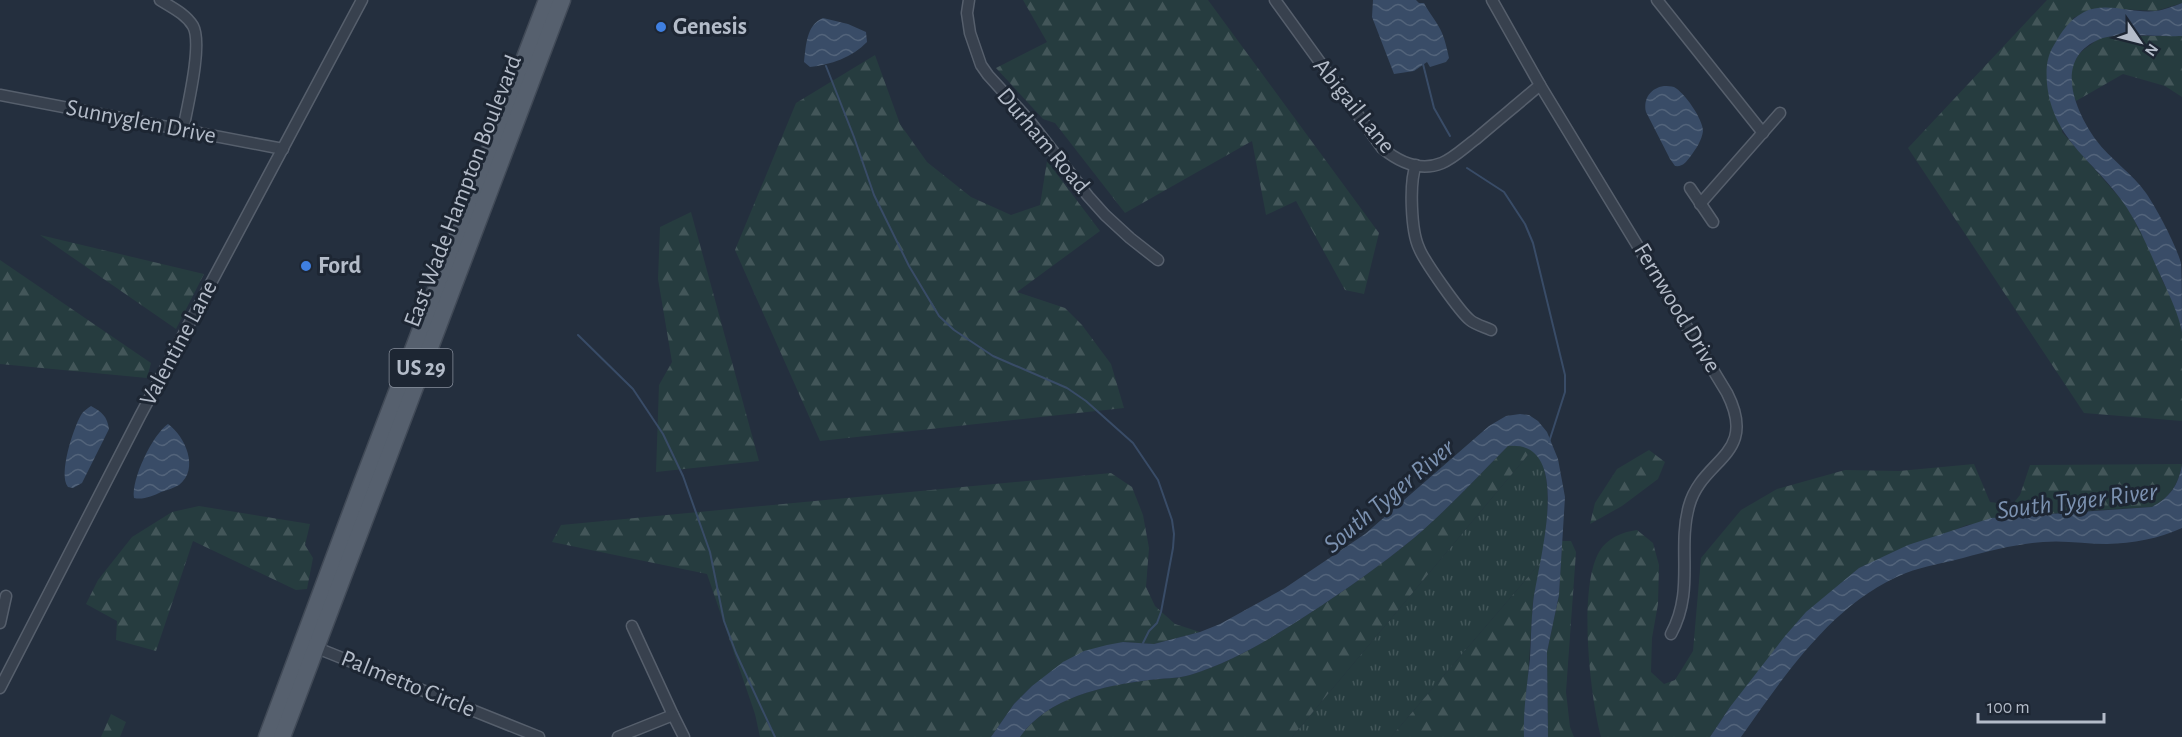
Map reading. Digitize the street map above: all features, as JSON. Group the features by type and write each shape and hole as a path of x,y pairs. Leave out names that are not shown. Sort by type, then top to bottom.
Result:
{"main road":[{"name":"East Wade Hampton Boulevard","path":"267,737 295,682 310,645 554,2"},
{"name":"East Wade Hampton Boulevard","path":"282,737 295,682"}],"street":[{"path":"160,0 178,11 193,26 197,44 183,130"},
{"name":"Valentine Lane","path":"0,688 140,416 362,0"},
{"name":"Durham Road","path":"969,0 967,13 970,33 981,64 988,75 1028,118 1105,215 1158,260"},
{"name":"Abigail Lane","path":"1275,0 1382,148 1408,165 1442,164 1540,86"},
{"name":"Fernwood Drive","path":"1492,0 1540,86 1727,393 1736,415 1736,438 1696,490 1689,505 1685,530 1685,583 1679,616 1671,634"},
{"path":"1657,0 1763,133"},
{"name":"Sunnyglen Drive","path":"0,96 283,149"},
{"path":"1701,204 1780,113"},
{"path":"1416,165 1413,173 1413,200 1418,248 1470,320 1491,330"},
{"path":"1690,188 1713,222"},
{"path":"0,619 6,596"},
{"path":"632,627 684,737"},
{"name":"Palmetto Circle","path":"310,645 513,732 539,737"},
{"path":"618,737 673,715"}],"green space":[{"path":"1023,0 1208,0 1379,233 1364,294 1345,290 1296,201 1266,215 1252,141 1125,213 1055,123 1043,119 996,68 1047,42"},
{"path":"2047,0 2182,0 2182,3 2156,11 2100,8 2073,18 2062,132 2126,205 2152,254 2179,314 2182,332 2182,421 2084,413 1908,148"},
{"path":"2121,36 2182,36 2182,97 2165,86 2123,74 2076,101 2071,78 2077,57 2100,39"},
{"path":"875,55 900,124 927,162 971,197 1011,215 1040,205 1047,161 1100,231 1017,292 1065,308 1082,325 1111,364 1124,408 820,441 735,250 796,103"},
{"path":"691,212 759,461 656,472 659,385 672,362 658,279 660,227"},
{"path":"40,235 204,274 176,329"},
{"path":"0,260 151,363 147,378 0,364"},
{"path":"1520,444 1532,450 1292,737 1020,737 1046,712 1078,696 1113,686 1190,675 1221,664 1265,641 1335,597 1414,538 1508,446"},
{"path":"1532,450 1541,461 1547,483 1546,525 1541,562 1391,737 1292,737"},
{"path":"1649,450 1665,462 1658,479 1622,506 1590,524 1595,503 1617,469"},
{"path":"1974,464 1990,502 2012,505 2020,495 2030,465 2182,464 2173,489 2152,507 2065,512 1967,525 1859,568 1730,707 1710,737 1601,737 1590,670 1589,591 1599,552 1611,539 1637,530 1653,543 1659,565 1658,604 1652,638 1651,672 1664,684 1675,680 1693,651 1701,558 1741,510 1777,489 1845,470 1899,471"},
{"path":"1111,473 1132,487 1143,515 1149,548 1146,587 1155,606 1175,624 1200,632 1154,644 1123,642 1032,686 1014,704 991,737 760,737 755,714 707,574 552,542 561,525"},
{"path":"199,506 310,524 305,545 313,558 307,589 296,590 193,541 156,651 116,640 117,621 86,604 98,580 132,537 172,512"},
{"path":"1562,541 1571,541 1576,552 1566,692 1570,727 1574,737 1548,737 1547,652 1559,595"},
{"path":"1541,562 1533,601 1524,737 1391,737"},
{"path":"111,714 126,722 120,737 101,737"}],"water":[{"path":"1373,0 1416,0 1424,3 1443,36 1449,58 1446,62 1430,67 1427,62 1414,71 1394,74 1372,17"},
{"path":"2182,3 2182,36 2128,35 2100,39 2085,48 2076,58 2072,71 2072,85 2075,99 2088,128 2102,147 2146,193 2161,217 2175,247 2181,263 2182,332 2171,300 2127,208 2078,151 2058,122 2047,84 2047,64 2049,55 2063,31 2070,22 2084,12 2101,8 2156,11"},
{"path":"823,18 848,24 866,32 867,42 855,52 841,59 810,67 804,62 806,43 813,26"},
{"path":"1664,86 1674,87 1683,94 1696,113 1703,131 1687,161 1680,166 1675,166 1670,159 1645,107 1649,94"},
{"path":"91,406 103,415 109,429 82,483 73,488 68,487 65,481 66,463 74,430 81,415"},
{"path":"1529,415 1538,421 1547,432 1558,459 1565,497 1559,595 1547,652 1548,737 1524,737 1533,604 1548,509 1547,484 1541,463 1529,449 1508,446 1414,538 1335,597 1265,641 1221,664 1190,675 1095,690 1061,703 1046,712 1020,737 991,737 1014,704 1032,686 1063,662 1084,651 1107,645 1123,642 1154,644 1200,632 1220,624 1285,588 1365,534 1489,426 1506,416"},
{"path":"168,424 180,436 184,444 188,453 189,470 179,485 148,497 134,498 136,480 144,458 156,437"},
{"path":"2182,465 2182,528 2155,538 2126,543 2023,544 1906,573 1880,586 1833,621 1793,666 1741,737 1710,737 1730,707 1806,612 1859,568 1908,545 1991,518 2152,507 2172,490"}],"waterway":[{"path":"1423,64 1434,108 1450,136"},
{"path":"826,66 874,195 909,266 939,316 954,330 993,356 1067,388 1086,401 1133,443 1158,480 1172,520 1173,548 1161,612 1157,623 1149,631 1143,643"},
{"path":"1467,168 1504,192 1525,224 1533,243 1565,375 1565,392 1549,442"},
{"path":"578,335 633,389 663,434 683,476 710,552 724,621 736,653 775,737"}],"place":[{"name":"Genesis","path":"661,27"},
{"name":"Ford","path":"306,266"}],"water label":[{"name":"South Tyger River","path":"1389,496"},
{"name":"South Tyger River","path":"2077,501"}]}
